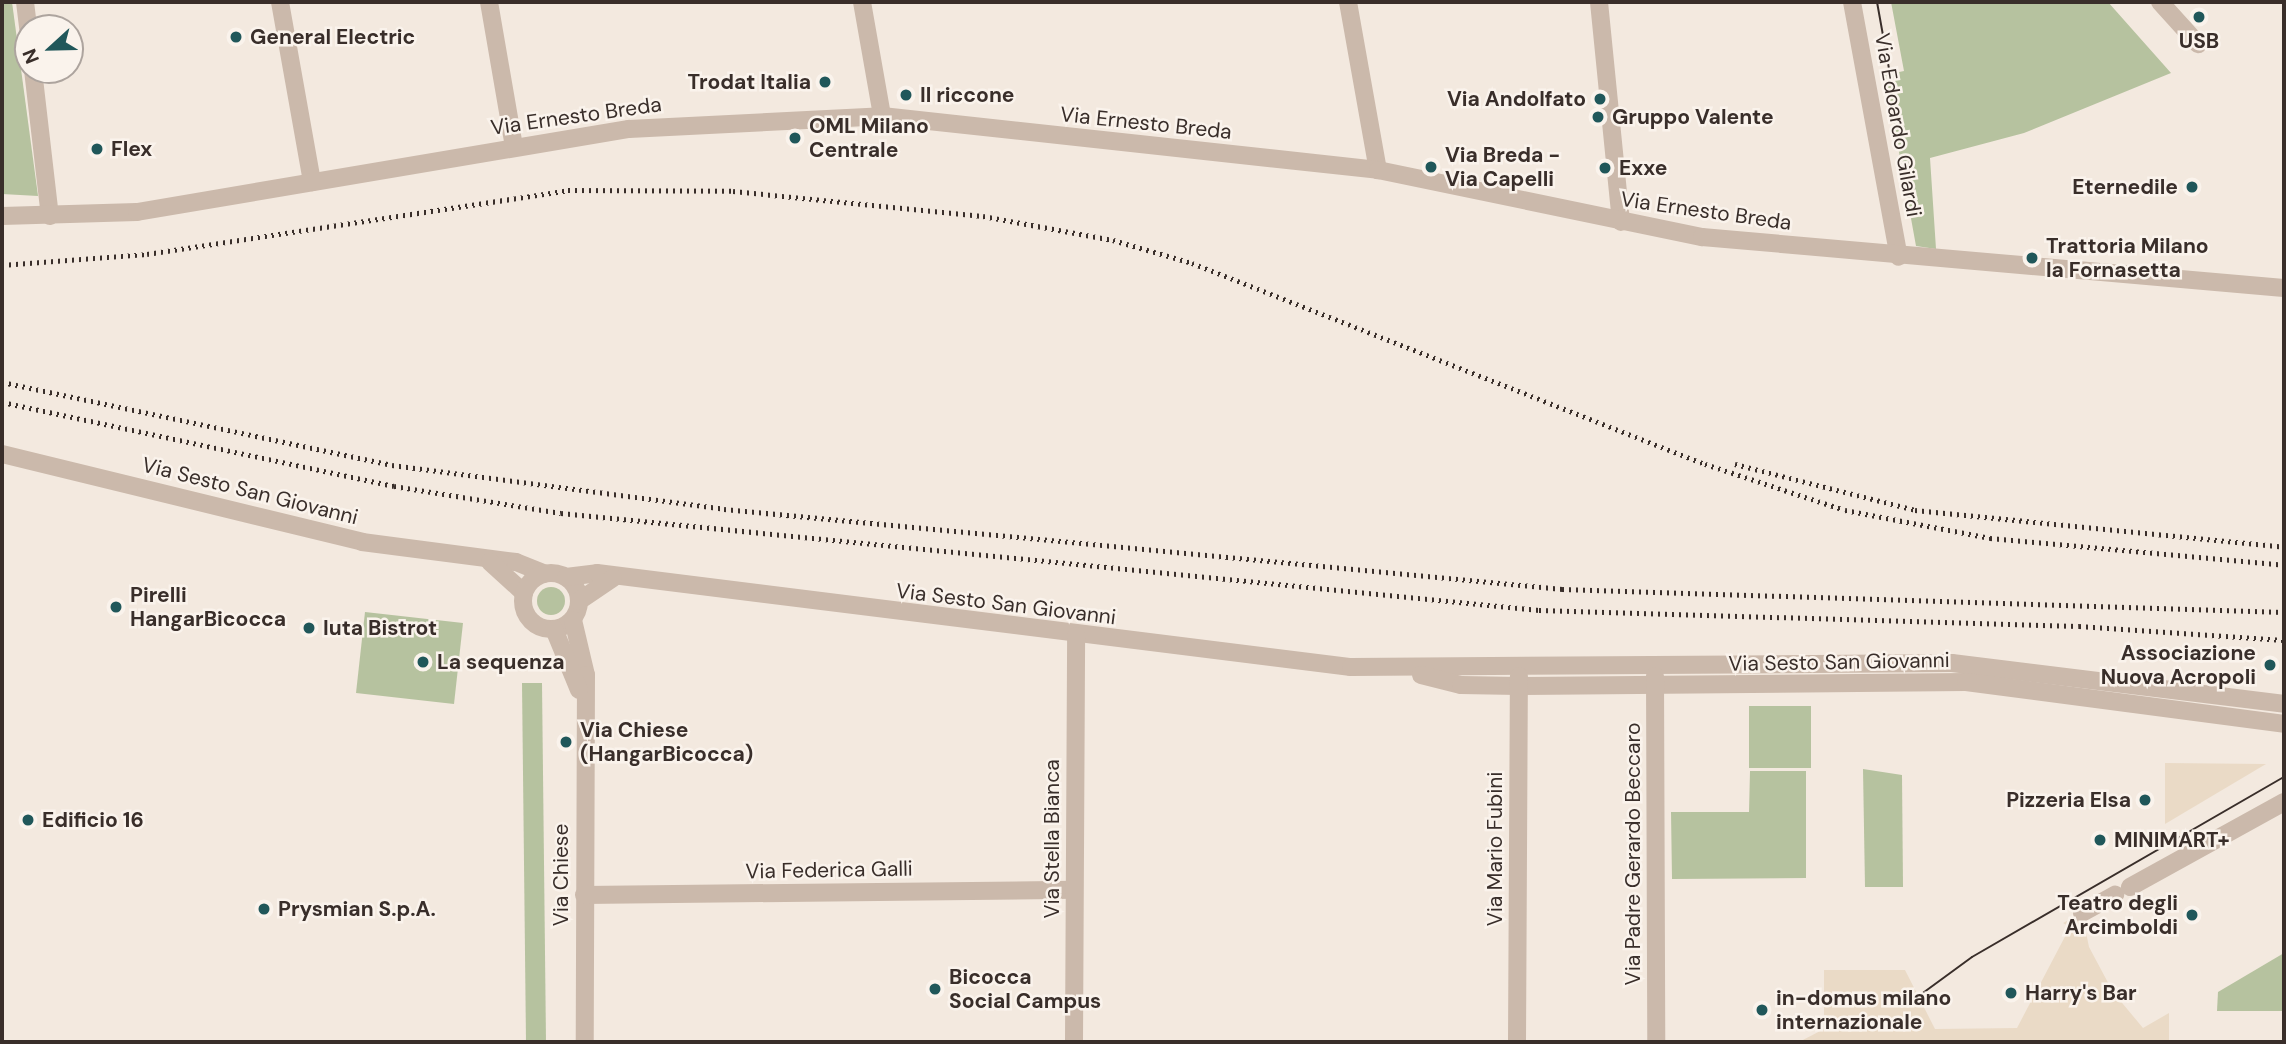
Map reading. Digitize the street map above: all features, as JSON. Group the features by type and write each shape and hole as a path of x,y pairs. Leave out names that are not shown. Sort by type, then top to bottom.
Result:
{"street":[{"path":"280,2 312,181"},
{"path":"489,2 514,146"},
{"path":"862,2 882,116"},
{"path":"1348,2 1378,170"},
{"path":"1599,2 1620,222"},
{"name":"Via Edoardo Gilardi","path":"1852,2 1899,257"},
{"path":"2160,2 2198,44"},
{"path":"35,84 50,216"},
{"name":"Via Ernesto Breda","path":"2,216 137,212 514,146 737,120 882,116 1378,170 1620,222 1899,257 2284,288"},
{"name":"Via Sesto San Giovanni","path":"2,454 362,542 490,562 522,563 545,574 566,577 588,572 613,578 1076,636 1394,668 1952,663 2284,704"},
{"path":"490,562 524,593 545,574"},
{"path":"566,577 579,601"},
{"path":"554,629 573,620 579,601 613,578"},
{"name":"Via Chiese","path":"524,593 529,619 554,629 567,650 583,708"},
{"name":"Via Chiese","path":"573,620 585,662 585,1042"},
{"name":"Via Stella Bianca","path":"1074,1042 1076,636"},
{"name":"Via Padre Gerardo Beccaro","path":"1655,665 1656,1042"},
{"name":"Via Sesto San Giovanni","path":"1394,668 1461,685 1655,688 1966,682 2284,724"},
{"path":"1518,686 1519,675 1538,668"},
{"name":"Via Mario Fubini","path":"1517,1042 1518,686"},
{"path":"2082,913 2284,802"},
{"name":"Via Federica Galli","path":"584,895 1074,890"}],"green space":[{"path":"2,2 12,2 14,84 23,84 38,196 2,194"},
{"path":"1891,2 2108,2 2171,73 2024,133 1930,158 1936,249 1916,246 1885,75 1904,71"},
{"path":"551,587 561,591 565,601 561,611 551,615 541,611 537,601 541,591"},
{"path":"365,612 463,623 454,704 356,693"},
{"path":"522,683 542,683 546,1042 526,1042"},
{"path":"1749,706 1811,706 1811,768 1749,768"},
{"path":"1863,769 1902,775 1903,887 1865,887"},
{"path":"1750,771 1806,771 1806,878 1672,879 1671,812 1749,812"},
{"path":"2284,953 2284,1011 2217,1011 2218,992"}],"shaded area":[{"path":"2165,763 2266,764 2165,824"},
{"path":"2082,913 2089,947 2113,992 2143,1028 2169,1013 2169,1042 1799,1042 1824,1029 1824,970 1905,970 1935,1029 2017,1028 2070,927 2063,923"}],"tram line":[{"path":"1877,2 1890,74"},
{"path":"1916,998 1972,957 2284,777"}],"railway":[{"path":"2,265 147,254 568,190 733,191 983,216 1113,240 1192,263 1705,464 1845,510 1990,538 2284,565"},
{"path":"2,382 392,465 724,509 1562,589 2284,612"},
{"path":"2,402 394,486 561,513 1539,610 2079,626 2284,640"},
{"path":"1735,464 1915,510 2284,547"}],"place":[{"name":"USB","path":"2199,17"},
{"name":"General Electric","path":"236,37"},
{"name":"Trodat Italia","path":"825,82"},
{"name":"Il riccone","path":"906,95"},
{"name":"Via Andolfato","path":"1600,99"},
{"name":"Gruppo Valente","path":"1598,117"},
{"name":"OML Milano Centrale","path":"795,138"},
{"name":"Flex","path":"97,149"},
{"name":"Via Breda - Via Capelli","path":"1431,167"},
{"name":"Exxe","path":"1605,168"},
{"name":"Eternedile","path":"2192,187"},
{"name":"Trattoria Milano la Fornasetta","path":"2032,258"},
{"name":"Pirelli HangarBicocca","path":"116,607"},
{"name":"Iuta Bistrot","path":"309,628"},
{"name":"La sequenza","path":"423,662"},
{"name":"Associazione Nuova Acropoli","path":"2270,665"},
{"name":"Via Chiese (HangarBicocca)","path":"566,742"},
{"name":"Pizzeria Elsa","path":"2145,800"},
{"name":"Edificio 16","path":"28,820"},
{"name":"MINIMART+","path":"2100,840"},
{"name":"Prysmian S.p.A.","path":"264,909"},
{"name":"Teatro degli Arcimboldi","path":"2192,915"},
{"name":"Bicocca Social Campus","path":"935,989"},
{"name":"Harry's Bar","path":"2011,993"},
{"name":"in-domus milano internazionale","path":"1762,1010"}]}
